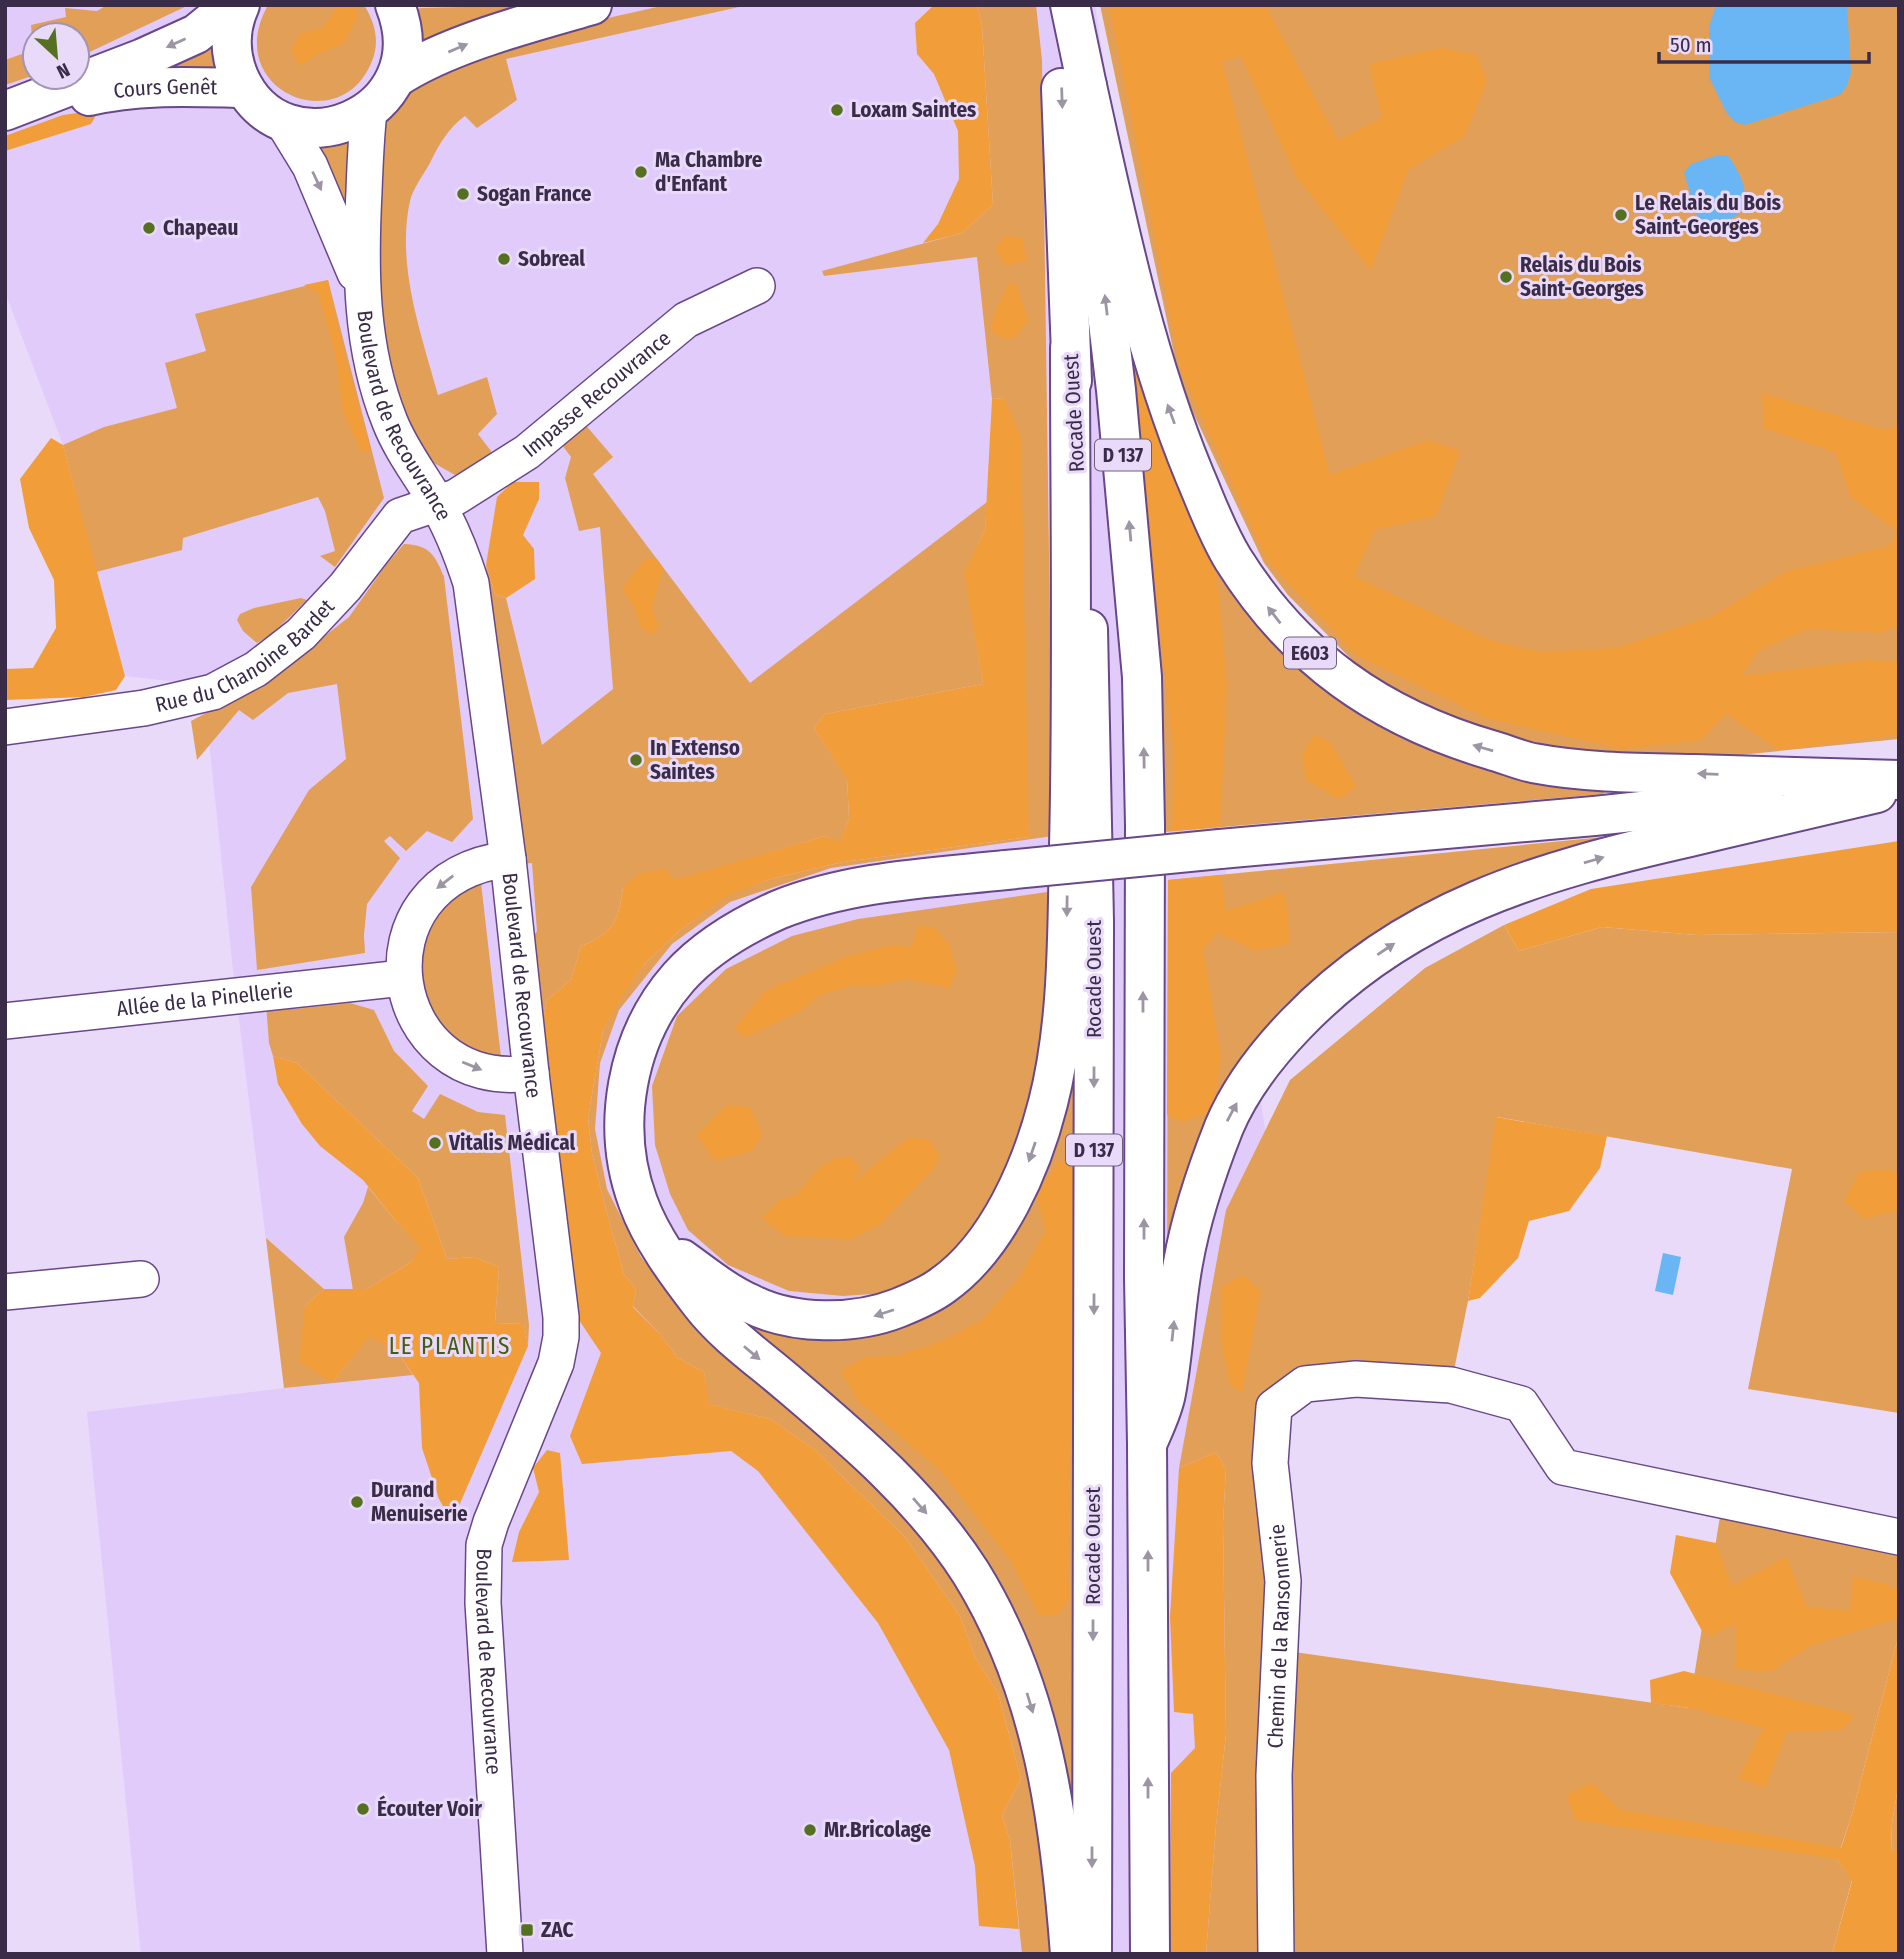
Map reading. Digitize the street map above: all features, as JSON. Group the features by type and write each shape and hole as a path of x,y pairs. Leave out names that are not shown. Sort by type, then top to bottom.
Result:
{"main road":[{"name":"Cours Genêt","path":"5,111 143,58 196,34 232,5"},
{"path":"240,5 231,41 234,65 244,88 261,107 283,121 309,128 336,127 369,111 382,100 396,78 404,51 402,24 395,5"},
{"path":"396,78 411,68 467,44 593,5"},
{"name":"Rocade Ouest","path":"1058,5 1070,348 1090,650 1092,737 1092,1954"},
{"name":"D 137","path":"1070,5 1087,86"},
{"name":"Cours Genêt","path":"5,116 107,92 169,85 244,88"},
{"name":"Rocade Ouest","path":"1087,86 1095,212 1116,390 1142,677 1150,1954"},
{"name":"E603","path":"1087,86 1141,311 1161,385 1184,449 1231,557 1282,625 1310,654 1374,702 1416,723 1467,743 1531,762 1610,773 1899,784"},
{"name":"D 137","path":"658,1241 727,1291 754,1306 816,1320 849,1320 880,1315 911,1303 943,1285 968,1262 1013,1198 1031,1157 1049,1102 1060,1038 1067,923 1071,741 1070,348"},
{"path":"1070,1954 1063,1862 1043,1750 1016,1660 982,1592 939,1529 903,1487 868,1453 728,1332 703,1306 646,1222 626,1153 625,1103 634,1056 661,1001 679,976 722,940 751,923 793,905 846,889 1006,870 1594,816 1899,784"},
{"path":"1147,1444 1166,1395 1183,1260 1210,1165 1226,1124 1263,1062 1316,1003 1350,974 1434,919 1484,897 1609,855 1899,784"}],"street":[{"name":"Boulevard de Recouvrance","path":"369,111 361,233 361,286 374,370 390,423 437,502 471,583 508,859 561,1317 561,1337 555,1363 484,1545 483,1603 505,1954"},
{"path":"283,121 310,166 361,286"},
{"name":"Impasse Recouvrance","path":"437,502 456,497 527,452 686,320 757,286"},
{"name":"Rue du Chanoine Bardet","path":"5,727 144,708 213,692 256,669 301,634 345,587 400,516 437,502"},
{"path":"508,859 486,862 457,873 432,892 414,918 404,947 403,978 411,1009 426,1035 449,1056 477,1070 508,1075 531,1073"},
{"name":"Allée de la Pinellerie","path":"5,1021 403,978"},
{"path":"5,1292 141,1279"},
{"name":"Chemin de la Ransonnerie","path":"1276,1954 1274,1775 1283,1581 1270,1463 1275,1407 1305,1384 1356,1379 1451,1385 1521,1404 1563,1467 1899,1537"}],"shaded area":[{"path":"5,5 1095,5 1295,1328 1233,1954 141,1954 87,1412 284,1388 233,970 208,731 186,683 125,676 63,445 5,292"},
{"path":"107,5 189,5 91,51 91,21 48,21 66,17 65,8 97,11"},
{"path":"268,5 364,5 373,25 376,47 372,61 357,85 336,98 313,101 290,95 272,81 260,61 257,35"},
{"path":"355,5 358,17 343,44 316,55 300,66 291,50 300,34 323,28 338,6"},
{"path":"536,5 422,49 419,24 413,10 421,8"},
{"path":"666,5 748,5 506,59 517,100 477,128 465,116 459,120 440,144 414,191 406,225 408,274 412,299 438,395 487,377 497,414 478,434 491,451 490,460 455,475 434,463 398,407 378,314 371,179 384,118 420,80 550,31"},
{"path":"934,5 977,5 982,26 993,205 962,233 923,243 938,224 959,179 958,131 934,74 917,54 915,23"},
{"path":"977,5 1036,5 1042,60 1053,836 831,868 730,902 672,944 619,1010 600,1063 595,1129 607,1189 641,1257 708,1333 846,1448 921,1529 1015,1680 1059,1954 1022,1954 1010,1840 1002,1815 1021,1779 998,1693 975,1657 960,1616 905,1537 814,1449 770,1419 708,1404 704,1372 678,1358 633,1306 636,1290 624,1274 606,1210 592,1154 588,1118 603,1031 620,998 644,965 679,931 725,896 771,879 843,862 1029,837 1004,398 992,399 977,257 824,276 822,271 962,233 993,205 982,26"},
{"path":"1100,5 1899,5 1899,739 1699,759 1604,756 1528,741 1468,725 1422,705 1382,683 1353,661 1288,595 1264,563 1181,387"},
{"path":"1109,5 1265,5 1338,140 1382,118 1369,64 1441,48 1477,55 1487,80 1465,136 1408,170 1371,270 1295,175 1241,56 1222,61 1330,475 1429,440 1460,451 1436,516 1375,530 1354,576 1489,640 1541,652 1616,648 1713,616 1785,572 1889,546 1897,531 1850,496 1836,453 1764,428 1762,393 1884,430 1899,426 1899,626 1881,633 1808,629 1758,651 1742,676 1867,660 1899,662 1899,730 1896,735 1779,750 1726,714 1701,740 1622,749 1486,718 1356,655 1266,559 1181,371"},
{"path":"219,38 220,79 136,81"},
{"path":"21,54 21,80 5,85 5,60"},
{"path":"99,110 91,124 5,151 5,136 63,115"},
{"path":"345,140 353,146 351,222 315,146"},
{"path":"1005,236 1022,238 1027,261 1006,266 995,249"},
{"path":"328,280 384,498 335,567 320,556 335,551 325,511 318,497 183,538 182,550 96,572 63,445 104,427 177,408 165,363 206,351 195,314"},
{"path":"328,280 343,350 371,451 361,451 343,412 335,352 318,293 304,285"},
{"path":"1009,283 1016,284 1028,320 1014,339 1001,338 992,332 995,312"},
{"path":"1129,348 1297,662 1608,788 1603,794 1165,832 1164,728"},
{"path":"1129,348 1138,357 1212,557 1218,584 1227,686 1220,827 1172,831 1174,756"},
{"path":"1004,398 1021,437 1029,837 843,862 771,879 725,897 679,931 644,965 621,998 603,1031 588,1118 592,1154 606,1210 624,1274 636,1290 633,1307 659,1333 678,1358 704,1372 709,1404 770,1419 814,1449 905,1537 960,1616 975,1657 998,1693 1021,1779 1002,1815 1010,1840 1019,1929 979,1926 975,1866 949,1750 878,1623 758,1471 731,1451 582,1464 570,1436 601,1353 573,1311 539,1041 547,1000 571,980 581,946 601,936 613,924 623,887 639,874 666,869 674,880 825,836 840,842 849,818 847,779 814,728 825,714 983,684 964,573 985,530 992,399"},
{"path":"583,422 613,457 593,474 750,683 987,502 985,530 965,573 983,684 825,714 814,728 847,778 849,818 840,843 825,836 674,881 623,887 613,924 601,936 581,946 571,980 547,1000 539,1041 530,941 537,931 532,863 520,864 486,565 495,594 506,598 542,745 613,689 600,527 579,531 565,478 571,457 559,441"},
{"path":"51,438 63,445 125,676 116,690 84,697 5,700 5,669 33,668 56,628 54,580 29,528 20,479"},
{"path":"513,482 539,482 539,499 523,535 534,549 535,579 506,598 495,594 486,565 497,497"},
{"path":"404,544 426,549 438,563 444,577 473,819 452,842 427,831 406,851 390,836 384,841 400,858 367,904 365,953 257,970 251,887 309,790 346,759 337,684 288,693 253,720 239,710 197,760 191,721 270,679 349,617"},
{"path":"645,559 657,559 663,568 652,608 659,627 651,635 641,627 633,605 622,589"},
{"path":"301,598 307,600 273,633 257,643 243,631 237,620 240,614 254,608"},
{"path":"1314,734 1331,743 1356,787 1339,799 1306,780 1302,755"},
{"path":"1624,835 1565,859 1280,1025 1167,1307 1168,880"},
{"path":"1899,841 1899,932 1696,935 1602,927 1519,951 1504,925 1591,889"},
{"path":"480,874 501,1057 457,1047 442,1035 426,1007 416,959 416,928"},
{"path":"1221,875 1226,911 1284,892 1289,944 1256,951 1217,933 1203,950 1221,1056 1213,1111 1183,1122 1167,1115 1168,880"},
{"path":"1054,891 1041,1075 1028,1140 979,1231 931,1272 886,1293 843,1296 789,1291 728,1265 688,1230 670,1194 655,1145 652,1086 677,1016 726,969 792,936 858,919"},
{"path":"1504,925 1519,951 1602,927 1696,935 1899,932 1899,1413 1748,1389 1792,1169 1497,1117 1468,1301 1451,1385 1356,1379 1274,1407 1280,1650 1689,1708 1722,1504 1899,1541 1899,1634 1852,1814 1837,1859 1852,1880 1832,1954 1206,1954 1226,1734 1223,1523 1226,1469 1216,1452 1179,1468 1226,1210 1290,1080 1425,968"},
{"path":"918,926 934,927 950,946 957,971 949,988 907,979 880,985 850,986 820,995 801,1011 744,1038 735,1028 765,991 846,957 891,945 912,947"},
{"path":"291,1000 295,1009 350,1003 374,1010 394,1051 428,1086 412,1111 424,1119 440,1094 478,1112 505,1115 529,1325 528,1346 524,1324 495,1323 499,1267 474,1257 447,1259 418,1178 297,1063 273,1056 269,1043 266,1003"},
{"path":"1077,1003 1077,1793 1069,1793 1048,1694 999,1586 724,1308 762,1320 952,1293"},
{"path":"273,1056 297,1063 418,1178 447,1259 474,1257 499,1267 495,1323 524,1324 528,1346 452,1522 439,1499 422,1448 419,1383 398,1353 370,1336 332,1383 299,1361 305,1306 324,1289 367,1289 411,1262 420,1247 363,1180 320,1146 302,1124 278,1084"},
{"path":"727,1105 750,1107 762,1134 752,1151 715,1161 697,1135"},
{"path":"1496,1117 1607,1136 1600,1168 1569,1211 1529,1221 1518,1258 1480,1298 1468,1301"},
{"path":"908,1138 928,1139 940,1156 935,1167 880,1225 850,1239 785,1236 762,1218 780,1200 796,1195 820,1167 836,1158 851,1158 861,1168 853,1182"},
{"path":"1081,1156 1076,1187 1068,1576 1070,1597 1057,1616 1039,1615 1010,1560 941,1471 858,1401 841,1371 864,1358 899,1355 942,1341 982,1320 1019,1278 1046,1230 1036,1196 1058,1162"},
{"path":"1891,1170 1899,1176 1899,1210 1865,1219 1844,1201 1860,1171"},
{"path":"368,1187 421,1247 411,1262 367,1289 353,1290 344,1237 363,1203"},
{"path":"266,1238 324,1289 305,1306 332,1383 370,1335 398,1353 413,1375 284,1388"},
{"path":"1243,1275 1261,1291 1242,1393 1230,1384 1222,1347 1221,1287"},
{"path":"547,1450 560,1453 569,1560 512,1562 519,1532 539,1492 533,1468"},
{"path":"1216,1452 1226,1469 1223,1523 1226,1734 1206,1954 1170,1954 1171,1773 1195,1748 1193,1714 1174,1712 1170,1617 1179,1468"},
{"path":"1676,1535 1716,1543 1732,1586 1786,1557 1807,1607 1850,1611 1853,1576 1885,1584 1899,1591 1899,1618 1812,1645 1770,1672 1735,1669 1735,1624 1710,1636 1702,1631 1670,1573"},
{"path":"1899,1634 1899,1781 1892,1823 1891,1852 1899,1852 1899,1954 1832,1954 1852,1881 1837,1859 1575,1820 1567,1795 1591,1783 1621,1810 1841,1848"},
{"path":"1684,1671 1855,1715 1842,1730 1787,1732 1765,1788 1739,1778 1763,1728 1690,1708 1651,1703 1650,1680"},
{"path":"1899,1781 1899,1852 1891,1853 1892,1823"}],"water":[{"path":"1716,5 1847,5 1851,72 1847,86 1840,95 1745,125 1735,122 1726,112 1709,77 1709,27"},
{"path":"1718,155 1727,155 1736,168 1744,186 1745,203 1734,217 1705,225 1699,223 1684,173 1691,164"},
{"path":"1663,1253 1681,1257 1673,1295 1655,1291"}],"place":[{"name":"Loxam Saintes","path":"837,110"},
{"name":"Ma Chambre d'Enfant","path":"641,172"},
{"name":"Sogan France","path":"463,194"},
{"name":"Le Relais du Bois Saint-Georges","path":"1621,215"},
{"name":"Chapeau","path":"149,228"},
{"name":"Sobreal","path":"504,259"},
{"name":"Relais du Bois Saint-Georges","path":"1506,277"},
{"name":"In Extenso Saintes","path":"636,760"},
{"name":"Vitalis Médical","path":"435,1143"},
{"name":"Durand Menuiserie","path":"357,1502"},
{"name":"Écouter Voir","path":"363,1809"},
{"name":"Mr.Bricolage","path":"810,1830"},
{"name":"ZAC","path":"527,1930"}],"district":[{"name":"LE PLANTIS","path":"450,1346"}]}
